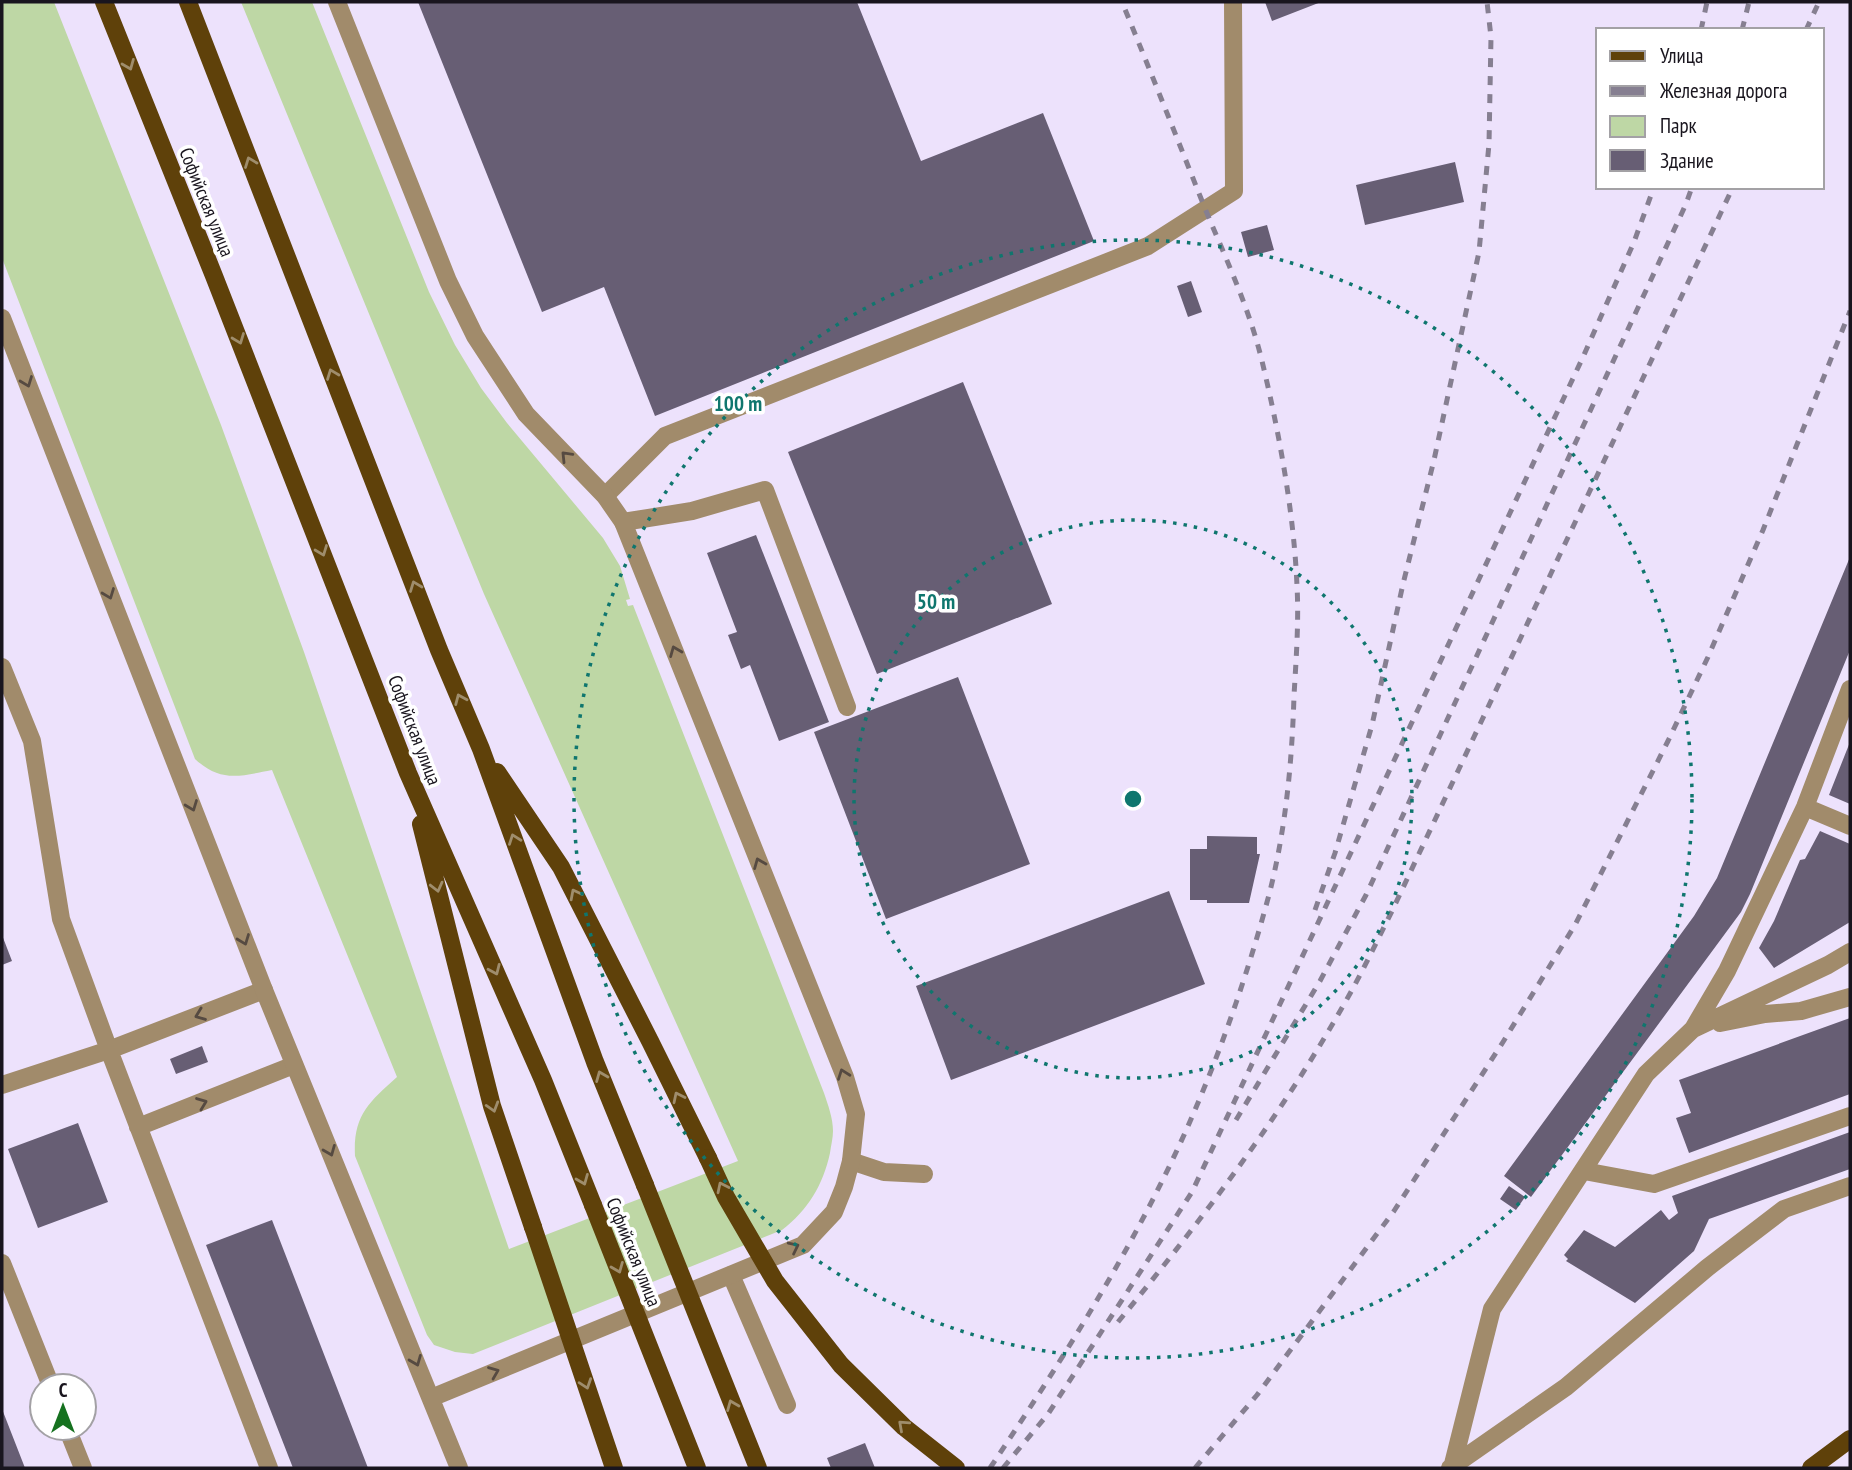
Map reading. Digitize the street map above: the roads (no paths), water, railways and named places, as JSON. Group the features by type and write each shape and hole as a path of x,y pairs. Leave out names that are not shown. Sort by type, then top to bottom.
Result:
{"main road":[{"name":"Софийская улица","path":"104,2 408,773 543,1080 697,1468"},
{"name":"Софийская улица","path":"188,2 439,650 481,749 595,1062 758,1468"},
{"path":"481,749 561,867 726,1197 775,1281 841,1365 904,1427 956,1468"},
{"path":"408,773 492,1106 614,1468"},
{"path":"1811,1468 1850,1438"}],"street":[{"path":"337,2 448,281 475,336 526,414 605,496 623,522 845,1077 856,1114 850,1161 834,1212 803,1245 431,1398"},
{"path":"605,496 665,436 1148,246 1234,191 1233,2"},
{"path":"2,318 264,990 459,1468"},
{"path":"623,522 692,512 765,490 847,707"},
{"path":"2,667 32,741 61,919 269,1468"},
{"path":"1451,1466 1492,1309 1646,1074 1693,1029 1727,971 1805,807 1846,709 1850,689"},
{"path":"1805,807 1850,826"},
{"path":"1693,1029 1850,952"},
{"path":"2,1085 109,1051 264,990"},
{"path":"1693,1029 1765,1014 1801,1011 1850,997"},
{"path":"138,1127 294,1065"},
{"path":"1584,1171 1654,1184 1850,1115"},
{"path":"850,1161 884,1172 923,1174"},
{"path":"1451,1466 1566,1387 1707,1268 1784,1209 1850,1186"},
{"path":"2,1263 45,1372"},
{"path":"731,1275 787,1405"},
{"path":"73,1442 83,1468"}],"railway":[{"path":"990,1468 1069,1347 1118,1264 1163,1179 1197,1106 1232,1015 1270,891 1280,843 1290,769 1297,641 1297,586 1289,501 1268,388 1257,341 1243,302 1122,2"},
{"path":"1315,910 1335,853 1372,725 1479,252 1489,144 1491,37 1487,2"},
{"path":"1701,28 1707,2"},
{"path":"1742,28 1749,2"},
{"path":"1807,28 1819,2"},
{"path":"1003,1468 1048,1414 1192,1192 1583,357 1634,242 1653,189"},
{"path":"1236,1120 1320,981 1366,895 1691,189"},
{"path":"1118,1322 1208,1208 1265,1129 1318,1048 1356,983 1732,189"},
{"path":"1195,1468 1257,1395 1394,1211 1575,925 1708,657 1763,530 1850,311"}]}
